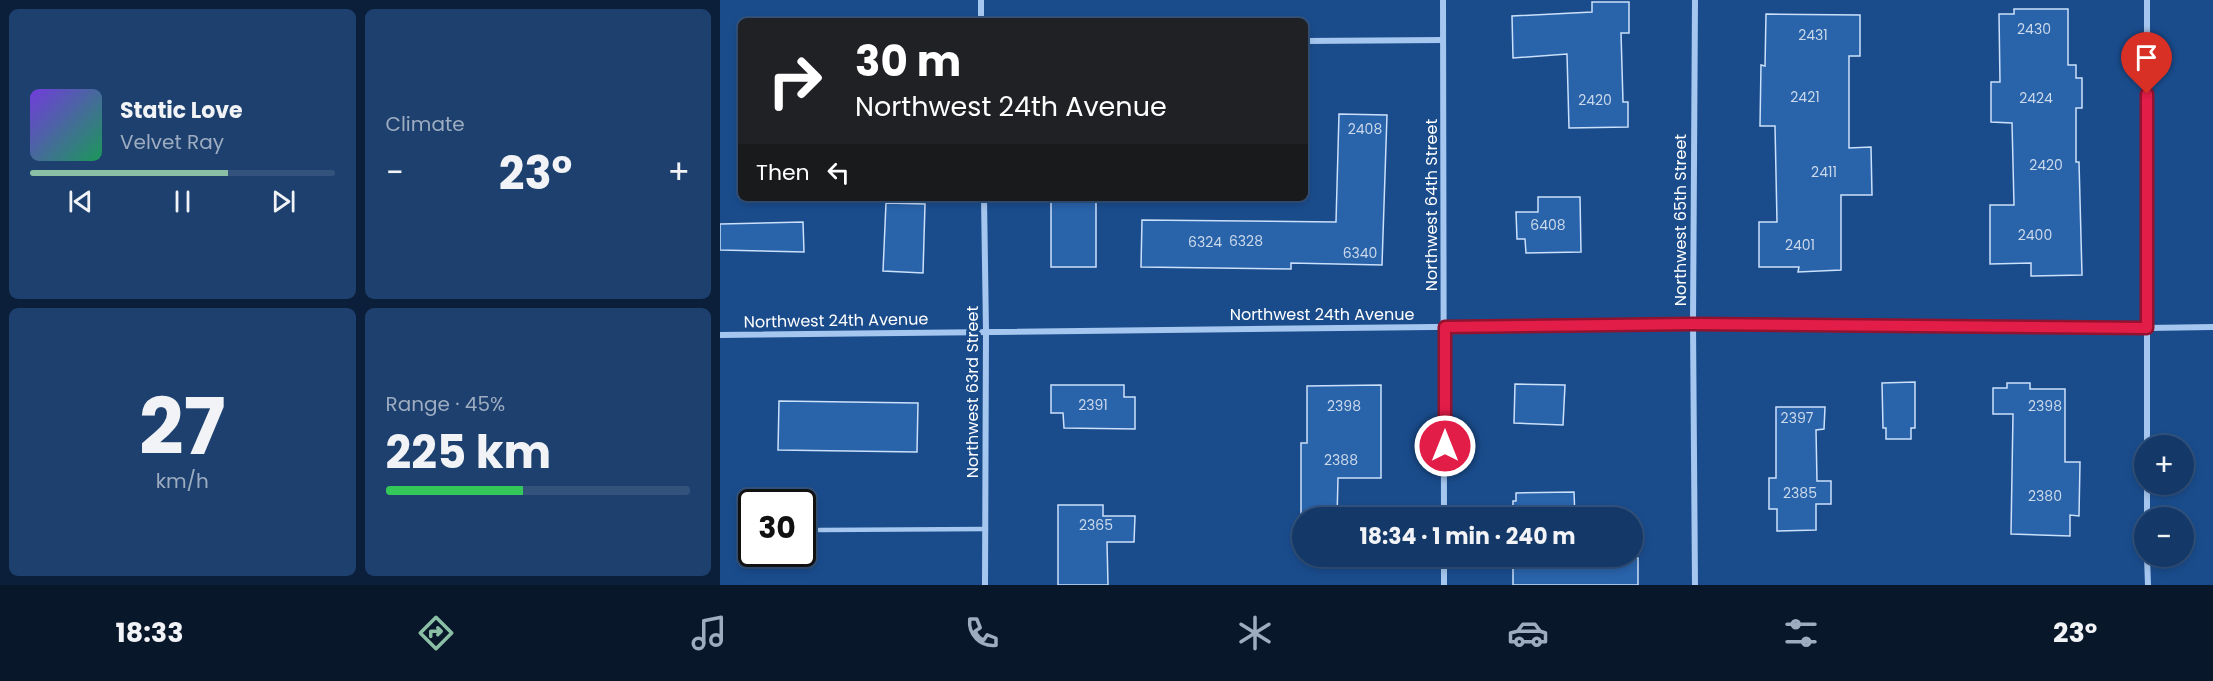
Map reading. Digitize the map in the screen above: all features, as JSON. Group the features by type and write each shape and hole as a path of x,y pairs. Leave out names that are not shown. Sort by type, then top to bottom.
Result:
{"street":[{"path":"981,0 981,18"},
{"name":"Northwest 64th Street","path":"1443,0 1444,507"},
{"name":"Northwest 65th Street","path":"1695,0 1693,324 1695,585"},
{"path":"2147,0 2147,435"},
{"path":"1308,41 1443,40"},
{"name":"Northwest 63rd Street","path":"984,201 986,585"},
{"name":"Northwest 24th Avenue","path":"720,335 1693,324 2213,327"},
{"path":"1444,567 1444,585"},
{"path":"2148,567 2148,585"}],"lane":[{"path":"819,530 986,529"}],"building":[{"path":"1592,2 1629,2 1629,33 1621,33 1623,102 1628,102 1628,127 1569,128 1567,54 1513,58 1512,16 1592,12"},
{"path":"2014,9 2068,9 2068,65 2076,65 2076,78 2082,78 2082,108 2076,108 2076,162 2079,162 2082,275 2031,276 2031,263 1990,264 1990,205 2014,205 2012,123 1991,122 1991,82 2000,82 1999,14 2014,14"},
{"path":"1766,14 1860,15 1860,56 1849,56 1849,148 1871,147 1872,195 1841,195 1841,270 1798,272 1799,267 1759,267 1759,222 1777,222 1775,126 1760,126 1761,65 1765,66"},
{"path":"1339,114 1387,115 1382,265 1291,263 1291,269 1141,267 1142,220 1336,222"},
{"path":"1538,197 1580,197 1581,252 1526,253 1525,239 1517,239 1516,212 1538,212"},
{"path":"1051,201 1096,201 1096,267 1051,267"},
{"path":"886,203 925,204 923,273 883,271"},
{"path":"803,222 804,252 720,250 720,224"},
{"path":"1915,382 1915,428 1911,428 1911,439 1886,439 1886,428 1883,428 1882,383"},
{"path":"2007,383 2030,383 2030,389 2065,389 2065,462 2080,462 2079,516 2070,515 2070,536 2011,534 2013,414 1993,414 1993,388 2007,388"},
{"path":"1515,384 1565,385 1563,425 1514,423"},
{"path":"1051,385 1124,385 1124,397 1135,397 1135,429 1064,428 1063,413 1051,413"},
{"path":"1381,385 1381,478 1338,478 1337,507 1301,507 1301,443 1307,443 1307,386"},
{"path":"779,401 918,403 917,452 778,450"},
{"path":"1776,407 1825,407 1824,429 1816,430 1817,481 1831,481 1831,504 1816,504 1816,530 1777,531 1777,509 1769,509 1769,478 1776,478"},
{"path":"1574,492 1575,507 1513,507 1516,493"},
{"path":"1058,505 1103,505 1103,516 1135,516 1134,542 1107,542 1108,585 1058,585"},
{"path":"1513,567 1638,567 1638,585 1513,585"}],"route":[{"path":"1445,446 1445,327 1693,324 2147,328 2147,94"}]}
